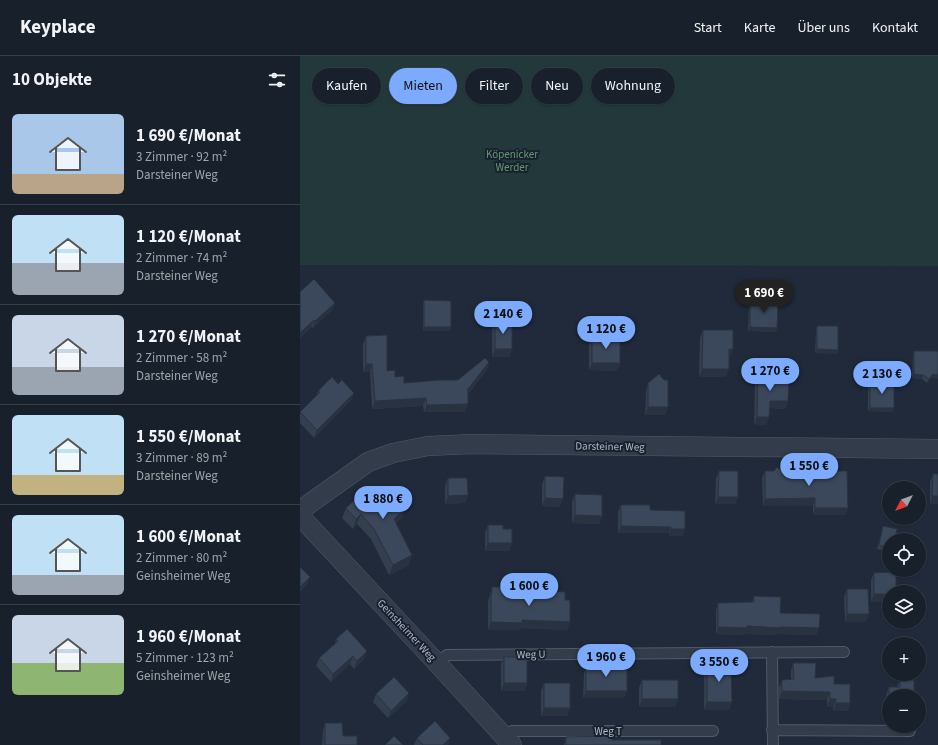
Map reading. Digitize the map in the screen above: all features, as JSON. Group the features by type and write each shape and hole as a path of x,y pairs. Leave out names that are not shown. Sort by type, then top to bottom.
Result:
{"street":[{"name":"Darsteiner Weg","path":"300,512 368,462 393,453 428,446 472,444 938,449"},
{"name":"Geinsheimer Weg","path":"300,516 508,741"}],"lane":[{"path":"772,652 773,745"},
{"name":"Weg U","path":"437,663 447,655 844,652"},
{"path":"772,730 882,731"},
{"name":"Weg T","path":"508,741 512,731 713,731"}],"green space":[{"name":"Köpenicker Werder","path":"300,56 938,56 938,266 300,265"}],"building":[{"path":"314,279 335,303 300,333 300,292"},
{"path":"424,300 451,301 451,327 424,327"},
{"path":"750,301 778,301 777,328 750,327"},
{"path":"495,321 512,322 512,349 495,349"},
{"path":"817,326 838,326 838,350 817,349"},
{"path":"703,330 733,330 733,349 729,349 729,369 702,369"},
{"path":"387,335 387,371 395,370 395,377 404,376 404,383 458,380 485,358 489,362 468,389 468,404 427,405 426,398 375,401 372,364 366,364 366,336"},
{"path":"592,336 620,337 620,363 592,363"},
{"path":"914,351 938,351 938,375 933,374 929,379 923,375 914,374"},
{"path":"758,372 771,372 771,378 789,379 788,401 770,401 769,417 757,417"},
{"path":"659,374 664,380 668,380 668,407 648,407 648,383"},
{"path":"332,377 338,384 342,380 354,393 317,430 300,412 320,392 318,391"},
{"path":"894,382 894,408 870,408 870,383"},
{"path":"777,467 782,471 787,471 788,473 847,471 848,508 815,508 815,498 765,499 765,471 774,471"},
{"path":"719,471 738,471 738,497 718,497"},
{"path":"933,474 938,474 938,496 932,496"},
{"path":"545,476 564,477 563,499 545,498"},
{"path":"448,478 467,478 468,495 448,496"},
{"path":"383,485 406,508 394,519 412,555 393,565 374,529 361,514 356,519 346,508 369,486 375,492"},
{"path":"575,494 602,495 602,516 575,515"},
{"path":"621,505 650,505 650,510 685,511 685,529 671,529 671,527 621,526"},
{"path":"488,525 503,525 503,529 512,529 512,543 488,543"},
{"path":"883,526 897,529 896,533 882,533 882,546 879,545"},
{"path":"300,567 310,577 300,587"},
{"path":"874,573 882,573 882,577 896,577 896,585 882,585 882,594 874,594"},
{"path":"492,587 507,587 508,594 547,595 547,591 565,592 565,600 570,600 570,622 522,620 522,623 491,622"},
{"path":"847,589 868,589 869,614 847,614"},
{"path":"754,596 781,597 780,613 820,614 819,628 747,626 747,628 718,627 718,603 754,602"},
{"path":"347,629 367,651 357,661 353,656 333,674 319,658 338,641 336,639"},
{"path":"504,657 527,657 527,683 504,683"},
{"path":"793,663 816,663 815,678 834,676 834,684 850,684 850,703 836,703 836,699 830,699 830,692 782,691 782,680 794,679"},
{"path":"707,664 731,664 732,702 707,702"},
{"path":"586,666 627,666 627,691 586,691"},
{"path":"394,677 409,693 391,711 376,694"},
{"path":"642,680 678,680 678,699 642,699"},
{"path":"900,681 914,681 914,689 889,689 889,687 900,687"},
{"path":"544,683 570,683 570,708 544,708"},
{"path":"435,721 450,738 443,745 423,745 417,738"},
{"path":"325,723 342,723 343,736 357,736 357,745 325,745"},
{"path":"394,736 403,745 385,745"},
{"path":"611,736 612,740 661,740 661,745 566,745 566,737"}]}
